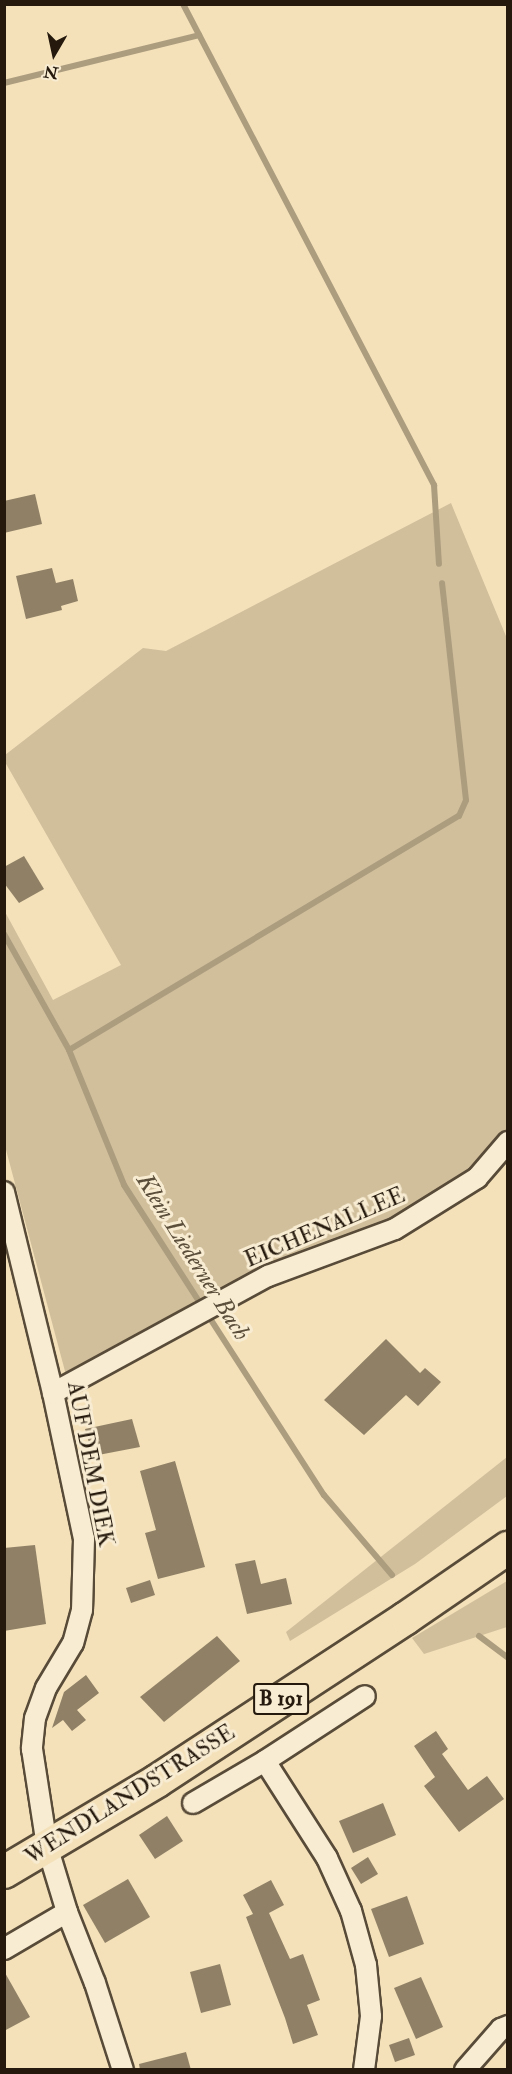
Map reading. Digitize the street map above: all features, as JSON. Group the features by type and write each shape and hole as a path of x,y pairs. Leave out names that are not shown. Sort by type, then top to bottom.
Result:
{"main road":[{"name":"WENDLANDSTRASSE","path":"4,1872 157,1780 406,1618 507,1548"}],"street":[{"name":"EICHENALLEE","path":"53,1393 268,1276 395,1229 477,1178 507,1142"},
{"name":"AUF DEM DIEK","path":"4,1192 53,1393 84,1539 85,1576 82,1610 73,1643 46,1688 35,1718 32,1749 47,1846 67,1912 95,1983 123,2070"},
{"path":"193,1803 265,1761 366,1696"},
{"path":"265,1761 327,1858 351,1911 366,1965 368,1985 370,2016 364,2070"},
{"path":"4,1949 67,1912"},
{"path":"465,2070 501,2029 507,2026"}],"shaded area":[{"path":"451,503 508,641 507,1128 470,1172 388,1222 261,1269 221,1288 66,1375 5,1146 4,910 53,1000 121,965 5,762 5,755 143,648 166,651"},
{"path":"507,1457 507,1496 415,1564 290,1641 286,1632"},
{"path":"507,1581 507,1627 424,1654 412,1638"}],"building":[{"path":"35,494 42,524 4,533 4,501"},
{"path":"52,568 56,583 73,579 78,601 61,606 62,610 26,619 16,576"},
{"path":"24,856 44,889 19,903 4,883 4,867"},
{"path":"386,1339 420,1373 425,1368 441,1382 418,1406 406,1395 364,1435 324,1400"},
{"path":"132,1419 140,1447 93,1456 85,1429"},
{"path":"175,1461 205,1567 158,1579 145,1533 156,1530 140,1471"},
{"path":"35,1545 46,1624 4,1631 4,1548"},
{"path":"255,1560 261,1584 286,1578 292,1604 247,1614 235,1564"},
{"path":"150,1580 155,1595 131,1603 126,1588"},
{"path":"217,1636 240,1661 164,1722 140,1697"},
{"path":"86,1675 99,1693 77,1710 86,1720 72,1731 63,1720 52,1728 64,1692"},
{"path":"436,1731 448,1749 442,1754 468,1790 487,1776 504,1799 459,1832 424,1786 435,1777 414,1746"},
{"path":"383,1803 396,1835 353,1853 339,1821"},
{"path":"167,1816 183,1841 155,1859 139,1835"},
{"path":"368,1857 378,1874 361,1884 351,1868"},
{"path":"128,1879 150,1917 105,1943 83,1905"},
{"path":"271,1880 284,1905 269,1913 290,1959 303,1954 320,2000 307,2005 318,2035 293,2044 246,1917 253,1914 243,1895"},
{"path":"407,1896 424,1944 389,1957 371,1909"},
{"path":"220,1964 231,2005 201,2013 190,1972"},
{"path":"4,1971 30,2017 4,2031"},
{"path":"421,1977 443,2027 416,2039 394,1988"},
{"path":"409,2038 415,2055 395,2062 389,2045"},
{"path":"186,2052 191,2070 140,2070 139,2064"}],"waterway":[{"path":"183,4 434,485 439,564"},
{"path":"4,83 199,35"},
{"path":"69,1050 459,816 466,800 442,583"},
{"name":"Klein Liederner Bach","path":"4,934 69,1050 124,1185 324,1495 392,1575"},
{"name":"Klein Liederner Bach","path":"479,1636 508,1658"}]}
